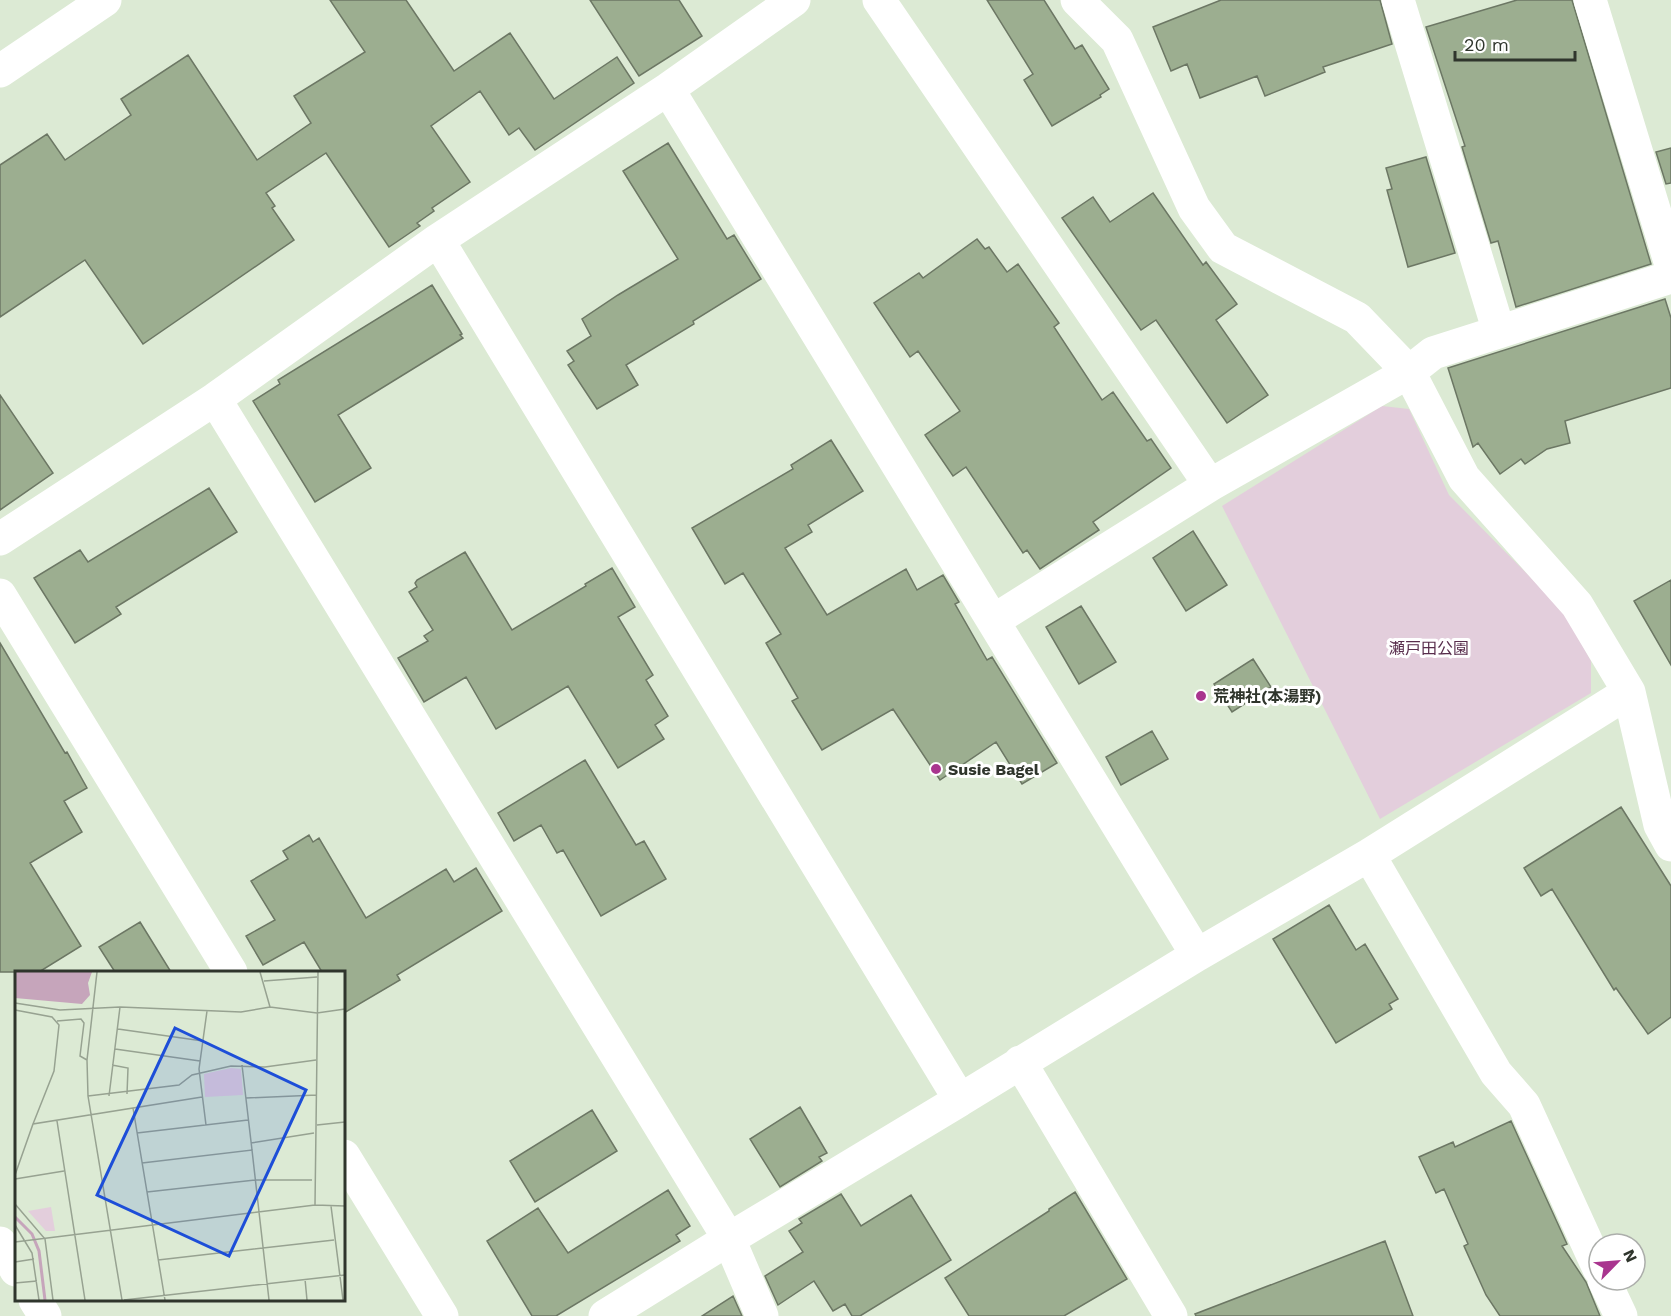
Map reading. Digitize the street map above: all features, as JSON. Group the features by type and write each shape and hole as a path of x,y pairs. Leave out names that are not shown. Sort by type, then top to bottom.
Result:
{"street":[{"path":"0,71 105,0"},
{"path":"0,539 215,399 438,240 668,89 794,0"},
{"path":"879,0 1210,485"},
{"path":"1077,0 1117,40 1194,208 1223,248 1357,318 1409,372 1464,478 1577,605 1629,693 1660,825 1671,845"},
{"path":"1398,0 1499,332"},
{"path":"1590,0 1671,265"},
{"path":"668,89 1197,955"},
{"path":"438,240 960,1100"},
{"path":"993,621 1210,485 1409,372 1433,353 1671,277"},
{"path":"215,399 729,1239 762,1316"},
{"path":"0,595 230,971"},
{"path":"605,1316 1197,955 1369,855 1629,693"},
{"path":"1369,855 1496,1073 1524,1104 1587,1243"},
{"path":"1020,1062 1171,1316"},
{"path":"345,1158 442,1316"},
{"path":"0,1243 15,1268"},
{"path":"1610,1292 1621,1316"},
{"path":"36,1301 45,1316"}],"green space":[{"name":"瀬戸田公園","path":"1382,406 1409,409 1449,495 1563,610 1591,661 1591,693 1380,819 1222,506"}],"building":[{"path":"330,0 406,0 454,71 510,33 554,99 617,57 634,83 535,150 519,128 509,135 480,91 431,126 470,182 432,208 434,211 417,223 420,226 389,247 326,153 266,193 275,206 272,208 294,240 143,344 85,260 0,317 0,165 47,134 65,160 131,115 121,99 188,55 257,160 311,123 294,96 365,52"},
{"path":"590,0 679,0 702,36 639,76"},
{"path":"987,0 1044,0 1075,49 1082,45 1109,89 1100,95 1101,97 1052,126 1024,80 1033,74"},
{"path":"1221,0 1380,0 1392,44 1323,67 1325,72 1265,96 1257,76 1200,98 1187,64 1171,71 1153,27"},
{"path":"1517,0 1572,0 1651,264 1516,307 1498,241 1491,243 1462,147 1465,146 1426,27"},
{"path":"668,143 727,239 734,235 761,279 693,321 694,324 626,365 638,385 597,409 568,365 574,361 567,351 591,336 582,319 678,259 623,171"},
{"path":"1671,148 1671,183 1666,184 1656,152"},
{"path":"1426,157 1455,253 1408,267 1387,190 1392,189 1386,168"},
{"path":"1153,193 1203,265 1206,262 1237,304 1216,320 1268,395 1227,423 1156,320 1141,330 1062,218 1093,197 1110,222"},
{"path":"977,239 985,249 989,247 1007,272 1018,264 1059,323 1054,327 1102,400 1113,392 1147,441 1151,439 1171,468 1093,522 1099,530 1040,569 1027,550 1023,553 966,467 953,476 925,435 960,411 918,351 910,357 874,303 919,273 923,278"},
{"path":"432,285 463,338 338,415 371,468 315,502 253,401 280,384 278,380"},
{"path":"1665,299 1671,318 1671,388 1565,421 1570,443 1547,449 1525,464 1521,459 1500,474 1478,443 1473,447 1448,368"},
{"path":"0,395 53,473 0,510"},
{"path":"831,440 863,491 808,525 812,532 785,548 827,615 906,569 917,590 943,575 959,602 955,604 987,660 992,657 1057,763 1022,784 996,742 940,780 893,709 822,750 792,701 798,698 766,643 781,634 743,573 725,584 692,528 793,469 791,465"},
{"path":"209,488 237,532 116,607 121,614 75,643 34,578 80,550 88,562"},
{"path":"1193,531 1227,585 1186,611 1153,558"},
{"path":"465,552 512,630 612,568 635,607 618,617 653,675 646,680 668,716 655,725 664,739 618,768 568,686 496,729 466,677 424,702 398,658 428,641 424,636 433,630 409,592 417,587 415,583 417,580"},
{"path":"1671,580 1671,665 1634,601"},
{"path":"1081,606 1116,662 1079,684 1046,627"},
{"path":"0,643 87,788 64,801 82,832 30,863 81,946 41,971 0,972"},
{"path":"1253,659 1271,687 1232,712 1214,684"},
{"path":"1152,731 1168,759 1121,785 1106,757"},
{"path":"585,760 636,845 644,841 666,879 601,916 563,850 557,853 541,825 514,841 498,813"},
{"path":"1621,807 1671,886 1671,1017 1648,1034 1616,988 1614,990 1552,889 1541,896 1524,868"},
{"path":"309,835 313,842 319,838 366,918 446,869 454,882 476,868 502,911 397,975 400,980 345,1012 345,971 321,971 304,942 263,965 246,936 275,920 251,881 288,859 283,851"},
{"path":"1329,905 1356,950 1365,944 1398,999 1389,1004 1392,1009 1336,1043 1273,939"},
{"path":"140,922 170,971 114,971 99,947"},
{"path":"800,1107 827,1153 819,1157 822,1161 780,1187 750,1139"},
{"path":"592,1110 617,1151 535,1202 510,1161"},
{"path":"1511,1121 1567,1244 1562,1246 1586,1282 1587,1292 1590,1292 1600,1316 1500,1316 1486,1295 1464,1246 1468,1244 1444,1189 1436,1193 1419,1157 1453,1142 1455,1147"},
{"path":"668,1190 690,1226 676,1235 680,1241 556,1316 532,1316 487,1241 538,1208 568,1253"},
{"path":"1075,1192 1127,1279 1064,1316 969,1316 945,1278"},
{"path":"841,1194 861,1226 911,1195 951,1260 860,1316 852,1316 845,1304 833,1311 814,1281 778,1305 765,1276 803,1252 789,1231 802,1223 799,1219"},
{"path":"1385,1241 1413,1316 1196,1316 1195,1314"},
{"path":"733,1296 742,1316 702,1316"}],"place":[{"name":"荒神社(本湯野)","path":"1201,696"},
{"name":"Susie Bagel","path":"936,769"}]}
